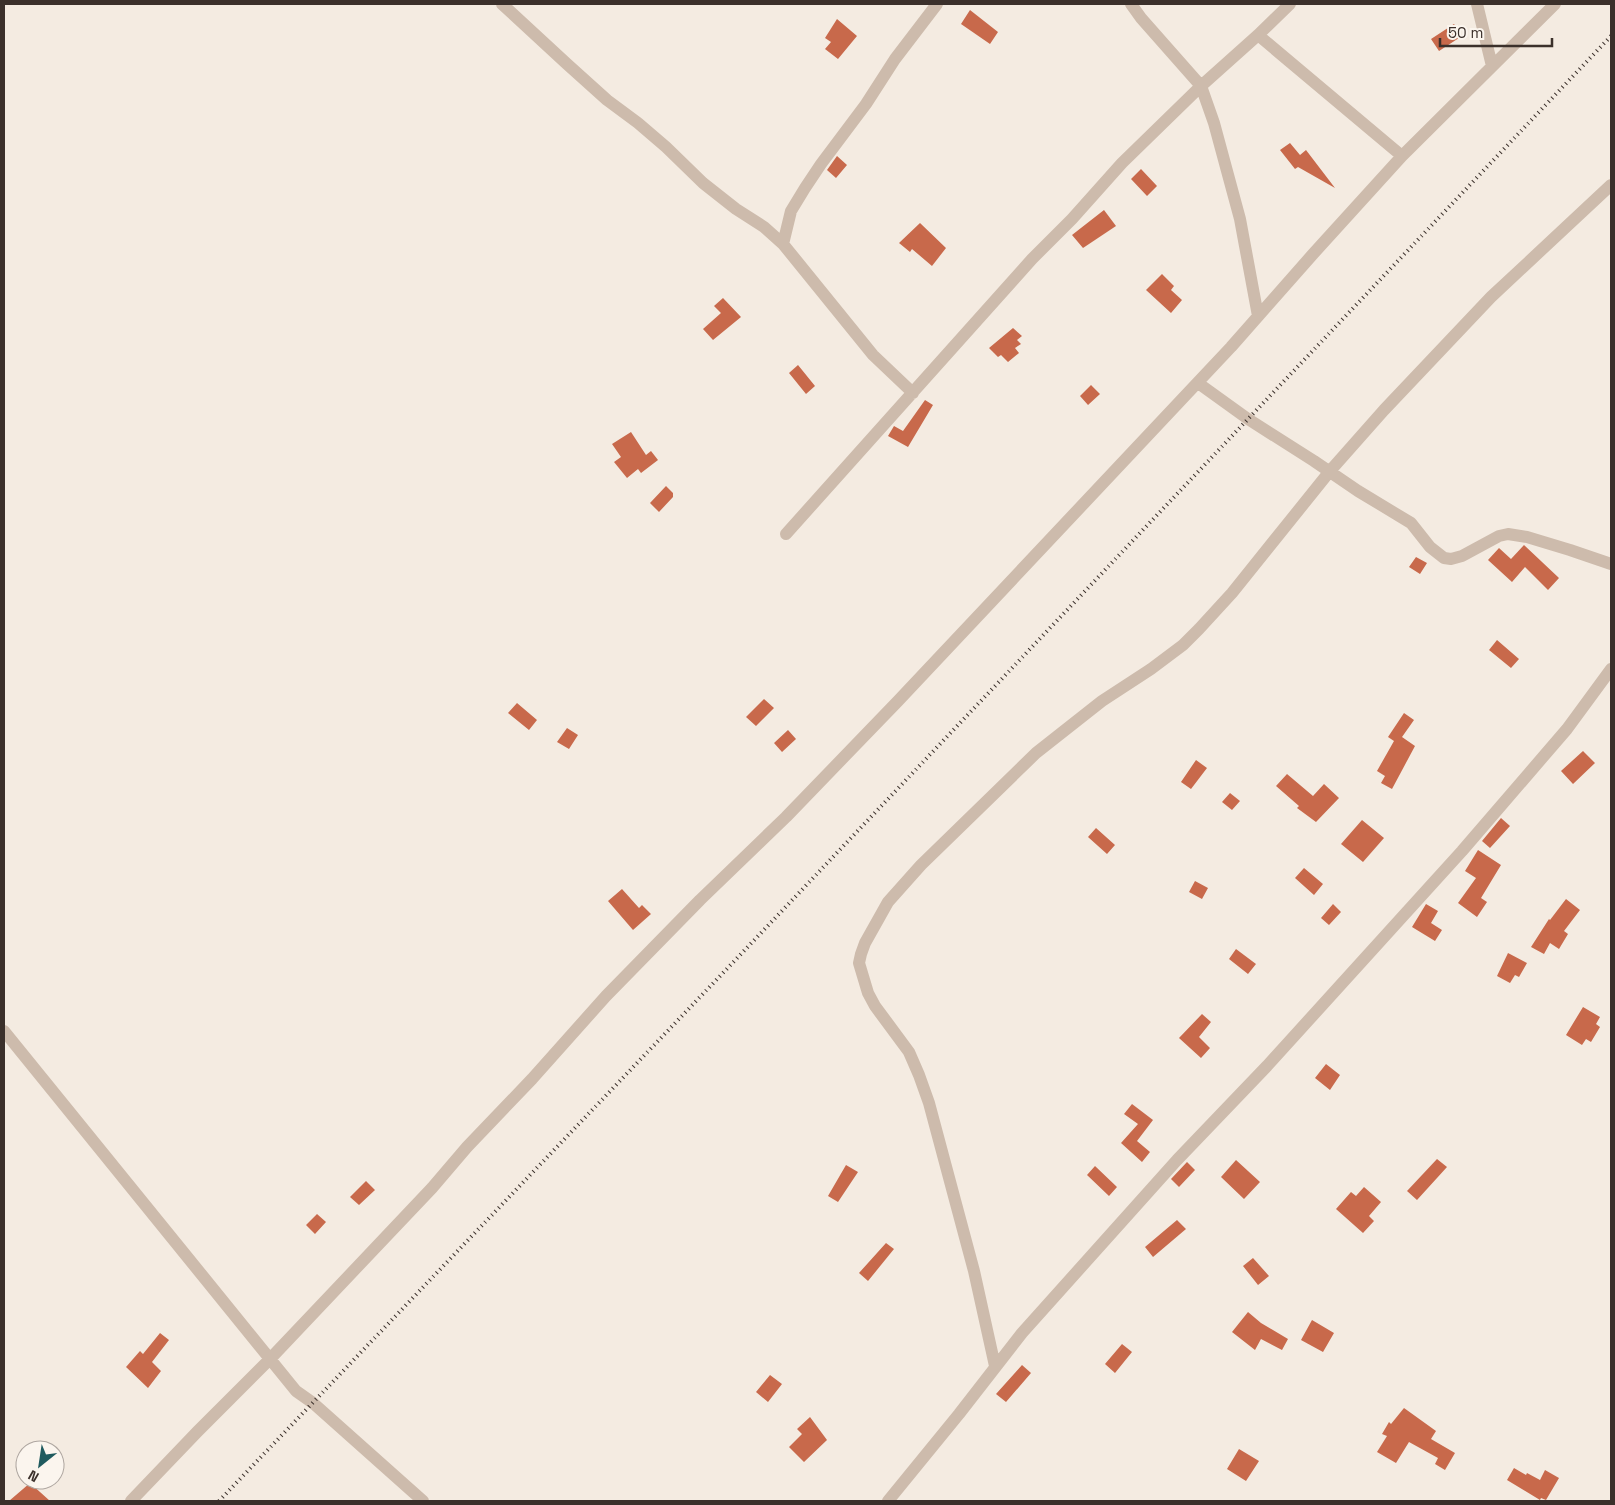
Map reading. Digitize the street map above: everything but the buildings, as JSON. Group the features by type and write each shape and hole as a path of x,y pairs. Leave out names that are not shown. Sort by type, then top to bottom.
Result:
{"street":[{"path":"502,4 607,100 638,123 703,183 736,209 764,227 783,244 873,355 913,393"},
{"path":"783,244 791,212 805,188 866,104 895,59 937,4"},
{"path":"1131,4 1201,86 1214,123 1240,219 1258,316"},
{"path":"786,534 1032,259 1072,219 1122,164 1201,86 1290,4"},
{"path":"1478,4 1492,66"},
{"path":"131,1501 270,1359 432,1188 467,1147 532,1079 606,996 826,776 1198,383 1402,156 1555,4"},
{"path":"1258,35 1402,156"},
{"path":"995,1366 974,1271 929,1103 908,1052 875,1006 868,993 859,963 861,954 888,902 922,865 1036,753 1102,701 1188,640 1232,593 1330,471 1384,410 1491,297 1611,185"},
{"path":"1198,383 1248,419 1358,491 1411,523 1430,547 1444,558 1450,559 1462,556 1498,536 1508,534 1527,537 1611,564"},
{"path":"888,1501 1022,1333 1462,851 1567,729 1611,669"},
{"path":"4,1031 296,1391 313,1403 423,1501"}],"railway":[{"path":"219,1501 742,953 1611,36"}]}
